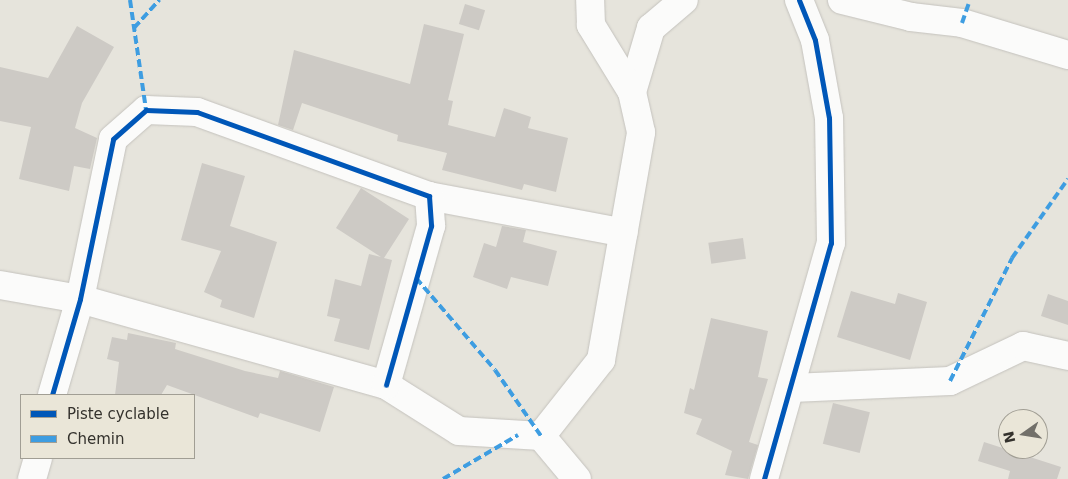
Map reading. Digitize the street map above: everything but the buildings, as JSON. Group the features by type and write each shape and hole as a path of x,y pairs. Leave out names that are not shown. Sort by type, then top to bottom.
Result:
{"street":[{"path":"541,436 601,360 641,132 632,92 591,25 590,0"},
{"path":"632,92 651,28 684,0"},
{"path":"764,479 792,388 831,243 829,118 815,40 799,0"},
{"path":"842,0 911,17 962,23 1068,55"},
{"path":"52,394 80,299 113,140 146,110 197,112 429,196 624,233"},
{"path":"386,386 431,226 429,196"},
{"path":"0,285 80,299 386,386 459,431 541,436 578,479"},
{"path":"792,388 950,381 1023,346 1068,356"},
{"path":"32,479 38,459"}],"marked path":[{"path":"130,0 146,110"},
{"path":"134,28 159,0"},
{"path":"962,23 970,0"},
{"path":"950,381 1012,258 1068,179"},
{"path":"416,278 495,370 541,436"},
{"path":"443,479 518,435"}],"cycle path":[{"path":"764,479 831,243 829,118 815,40 799,0"},
{"path":"52,394 80,299 113,139 146,110 197,112 429,196 431,226 386,385"}]}
